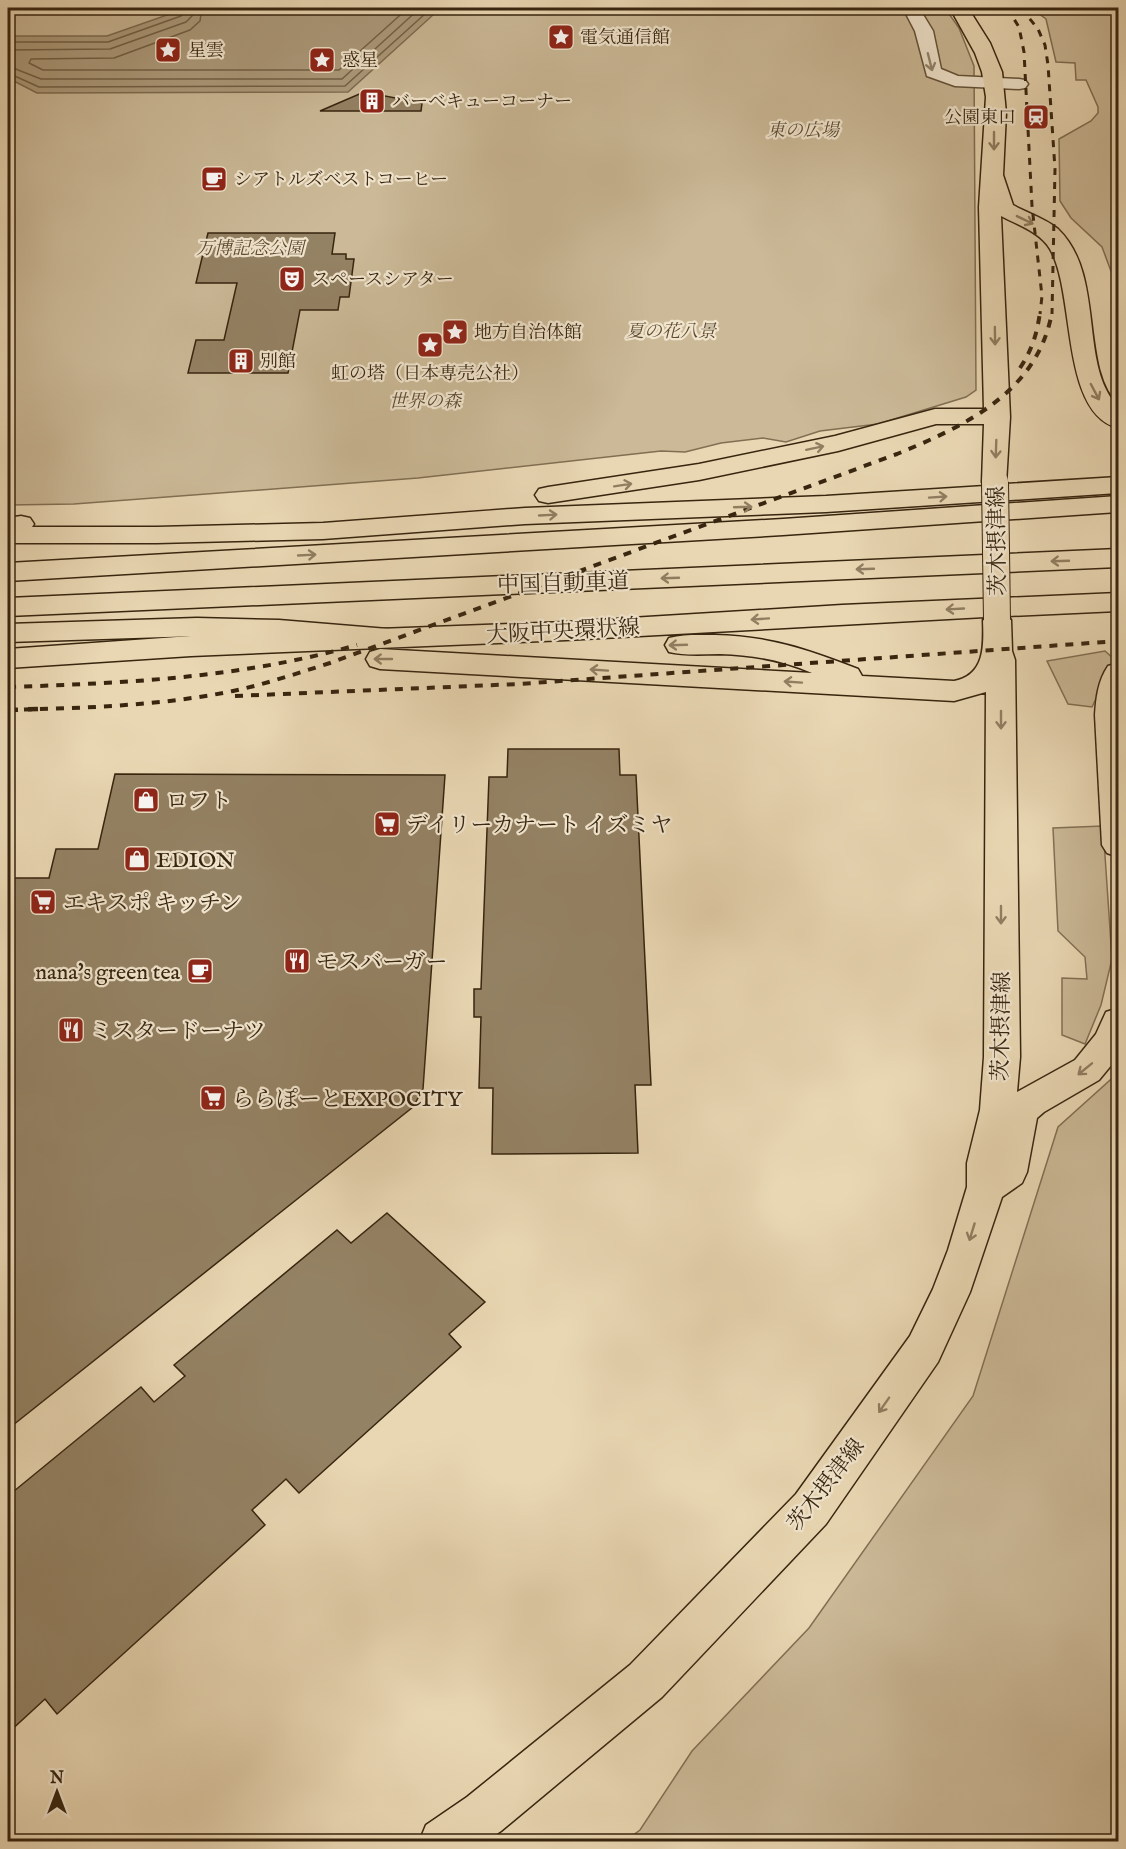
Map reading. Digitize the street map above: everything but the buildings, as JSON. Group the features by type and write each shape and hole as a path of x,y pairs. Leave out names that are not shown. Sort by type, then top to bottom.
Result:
{"main road":[{"name":"茨木摂津線","path":"443,1842 484,1814 646,1681 811,1509 924,1349 951,1292 967,1250 986,1187 985,1163 998,1110 1002,1057 1001,660 998,635 995,482 997,417 990,207 994,176 994,83 978,35 959,8"},
{"path":"994,176 1003,208 1047,231 1060,246 1071,276 1092,389 1100,402 1119,420"},
{"path":"11,527 355,513 503,501 699,472 838,443 935,417 958,415 997,417"},
{"path":"8,554 198,543 504,517 826,504 1119,485"},
{"path":"8,572 771,528 1119,504"},
{"path":"11,527 157,535 323,531"},
{"name":"中国自動車道","path":"8,586 1119,537"},
{"name":"中国自動車道","path":"8,607 1119,558"},
{"path":"8,617 384,603 830,594 1119,581"},
{"name":"大阪中央環状線","path":"8,658 191,646 1119,602"},
{"path":"8,633 197,627 279,629 388,638 466,651 497,652 734,644 794,655 861,680 898,689"},
{"path":"8,658 396,659 954,691 979,685 986,679 998,635"},
{"path":"1119,673 1111,695 1110,715 1119,845"},
{"path":"986,1187 1009,1172 1020,1111 1031,1101 1087,1070 1111,1041 1119,1022"}],"street":[{"path":"911,8 924,31 933,72 955,81 1019,84"}],"green space":[{"name":"万博記念公園","path":"8,8 945,8 959,28 974,66 976,390 966,397 878,424 820,431 786,442 763,438 721,443 685,452 661,451 418,478 74,504 8,505"},
{"path":"1031,8 1118,8 1118,290 1102,247 1071,218 1060,201 1059,139 1091,121 1098,113 1098,107 1086,80 1076,80 1075,63 1056,62 1046,19"},
{"path":"1105,651 1115,660 1092,707 1068,704 1047,661"},
{"path":"1103,826 1112,959 1101,1005 1085,1044 1062,1035 1062,978 1087,979 1085,957 1058,931 1053,828"},
{"path":"1118,1073 1118,1841 625,1841 640,1830 692,1751 809,1628 973,1396 1058,1127"}],"water":[{"path":"187,8 434,8 433,15 348,92 37,93 8,78 8,36 107,36"}],"railway":[{"path":"1007,8 1019,27 1024,52 1032,206 1042,296 1040,314"},
{"path":"1021,8 1038,29 1045,45 1048,65 1055,169 1052,314"},
{"path":"1020,368 1033,342 1040,312"},
{"path":"38,709 8,710 149,703 205,696 270,682 330,663 897,454 972,418 995,403 1015,385 1031,364 1044,340 1052,312"},
{"path":"235,696 519,684 1118,641"},
{"path":"8,687 141,681 227,672 314,656 357,645"}],"place":[{"name":"電気通信館","path":"561,37"},
{"name":"星雲","path":"168,50"},
{"name":"惑星","path":"322,60"},
{"name":"バーベキューコーナー","path":"372,101"},
{"name":"公園東口","path":"1036,117"},
{"name":"シアトルズベストコーヒー","path":"214,179"},
{"name":"スペースシアター","path":"292,279"},
{"name":"地方自治体館","path":"455,332"},
{"name":"虹の塔（日本専売公社）","path":"430,345"},
{"name":"別館","path":"241,361"},
{"name":"ロフト","path":"146,800"},
{"name":"デイリーカナート イズミヤ","path":"387,824"},
{"name":"EDION","path":"137,859"},
{"name":"エキスポ キッチン","path":"43,902"},
{"name":"モスバーガー","path":"297,961"},
{"name":"nana's green tea","path":"200,971"},
{"name":"ミスタードーナツ","path":"71,1030"},
{"name":"ららぽーとEXPOCITY","path":"213,1098"}],"park label":[{"name":"東の広場","path":"803,130"},
{"name":"夏の花八景","path":"671,331"},
{"name":"世界の森","path":"425,401"}]}
